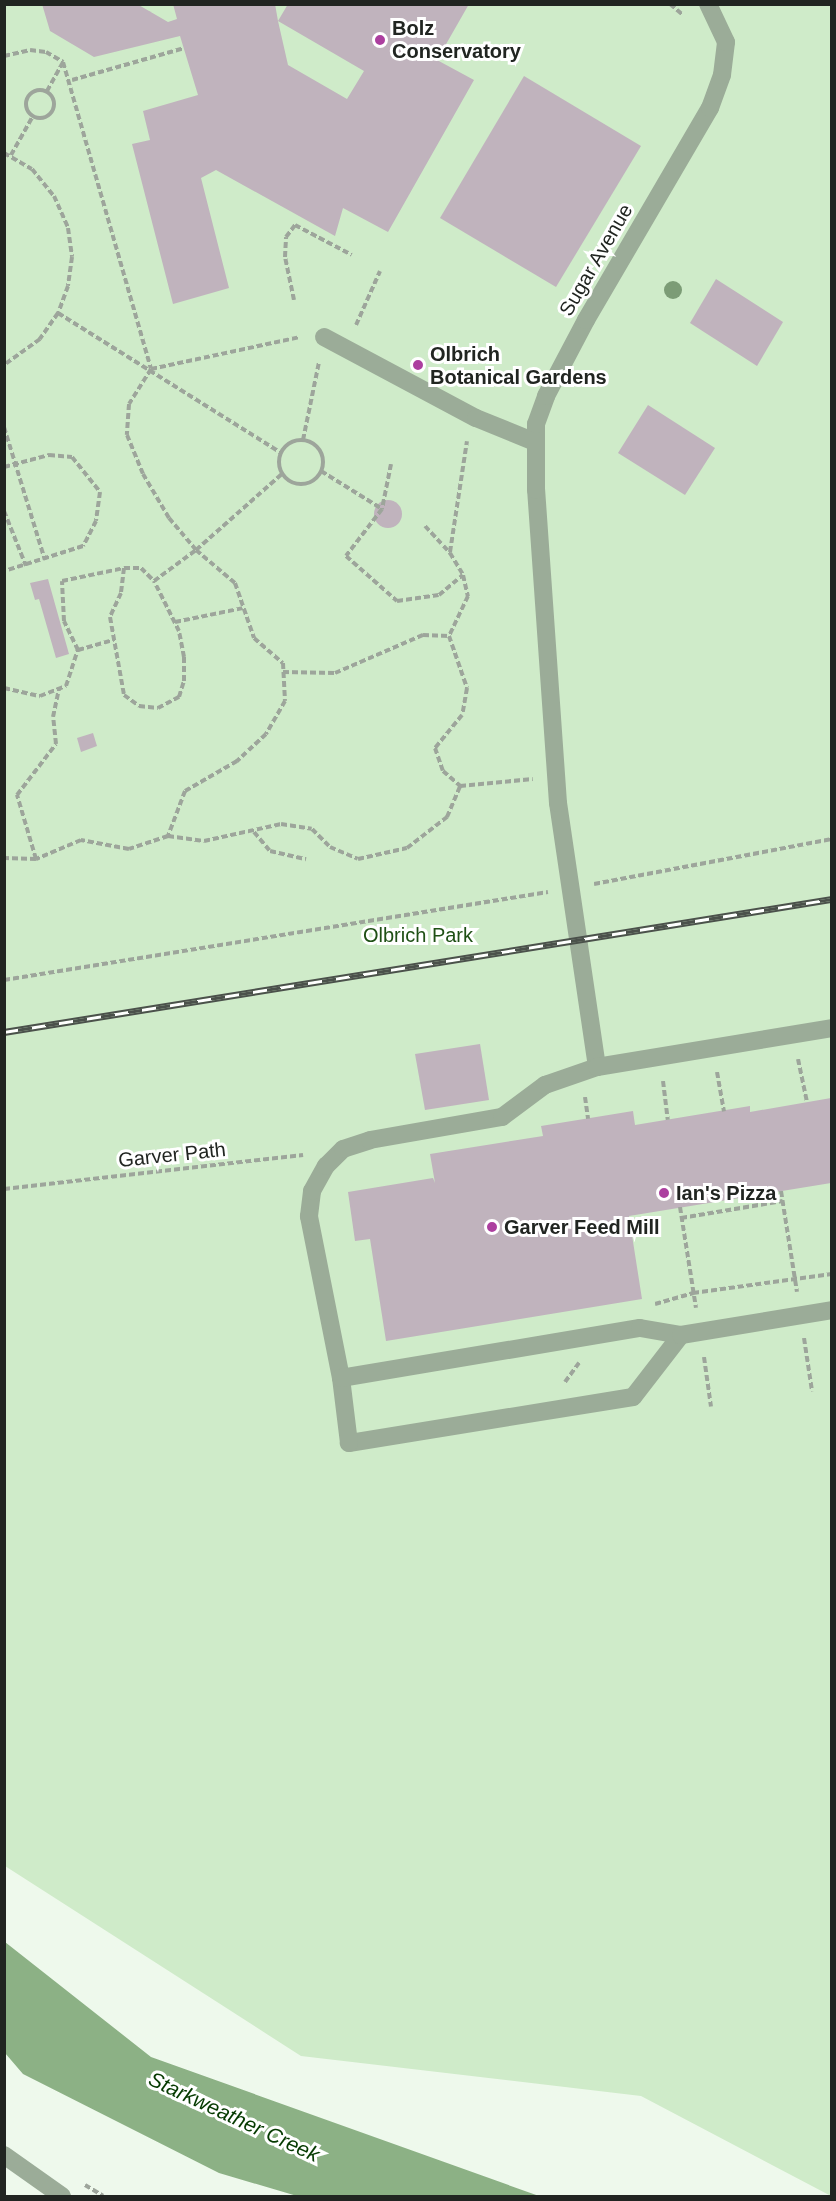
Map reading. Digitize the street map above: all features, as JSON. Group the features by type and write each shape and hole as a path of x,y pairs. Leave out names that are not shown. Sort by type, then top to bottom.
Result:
{"street":[{"name":"Sugar Avenue","path":"597,1067 555,777 535,442 546,396 710,108 722,75 726,42 718,20 708,4"},
{"path":"324,337 476,418 535,442"},
{"path":"681,1335 633,1397 349,1443 341,1378 309,1216 312,1191 326,1166 343,1149 370,1140 502,1117 545,1085 597,1067 831,1028"},
{"path":"341,1378 640,1328 681,1335 831,1310"},
{"path":"4,2155 62,2196"}],"path":[{"path":"670,4 690,23"},
{"path":"72,80 184,48"},
{"path":"4,56 30,50 46,51 63,62 72,80 150,370"},
{"path":"47,91 63,62"},
{"path":"47,91 54,98 53,111 46,117 33,116 27,109 27,99 33,92 47,91"},
{"path":"11,155 33,116"},
{"path":"4,153 32,169 54,196 68,228 72,257 68,286 58,313 40,339 4,365"},
{"path":"294,300 285,257 286,237 295,225 352,255"},
{"path":"168,836 185,791 237,761 266,734 285,701 283,663 254,638 235,583 196,549 169,518 143,474 127,435 129,404 150,370 276,340 324,337 359,324 380,271"},
{"path":"58,313 280,453"},
{"path":"303,440 324,337"},
{"path":"450,553 464,450 476,418"},
{"path":"4,427 45,560"},
{"path":"303,440 320,451 321,471 306,483 292,482 282,474 280,453 290,442 303,440"},
{"path":"4,467 16,466 49,454 72,458 100,492 96,521 83,546 45,560 4,571"},
{"path":"391,464 382,509 345,556 397,601 440,595 463,575"},
{"path":"321,471 382,509"},
{"path":"154,581 196,549 282,474"},
{"path":"4,511 26,566"},
{"path":"425,526 450,553 463,575 468,596 449,636 467,688 462,715 435,748 443,771 460,786 555,777"},
{"path":"4,688 40,696 66,686 78,650 64,621 62,581 124,568 141,568 154,581 175,622 184,657 184,681 179,698 158,708 139,706 124,695 111,617 121,593 124,568"},
{"path":"175,622 243,608"},
{"path":"283,672 335,674 423,635 449,636"},
{"path":"78,650 114,640"},
{"path":"36,859 16,795 56,744 53,717 59,688"},
{"path":"4,858 36,859 81,840 129,849 168,836 204,841 254,832 281,824 312,829 330,848 358,859 407,848 447,817 460,786"},
{"path":"254,832 270,851 306,859"},
{"path":"4,980 571,889 831,838"},
{"path":"794,1034 807,1102"},
{"path":"713,1048 724,1111"},
{"path":"659,1057 668,1120"},
{"name":"Garver Path","path":"4,1189 343,1149"},
{"path":"681,1218 783,1201"}],"green space":[{"name":"Olbrich Park","path":"4,5 831,5 831,2196 641,2096 301,2056 5,1866"}],"water":[{"name":"Starkweather Creek","path":"5,1942 151,2057 539,2196 297,2196 219,2173 23,2074 5,2053"}],"building":[{"path":"42,4 137,4 168,22 177,19 173,4 275,4 278,21 288,4 469,4 437,60 474,80 388,232 343,208 335,236 216,170 201,178 229,288 173,304 132,144 150,140 143,111 198,95 180,36 94,57 50,31","holes":["278,21 364,71 347,99 288,65"]},
{"path":"524,76 641,146 556,287 440,218"},
{"path":"716,279 783,322 757,366 690,323"},
{"path":"648,405 715,448 685,495 618,453"},
{"path":"388,500 398,504 402,514 398,524 388,528 378,524 374,514 378,504"},
{"path":"48,579 69,654 56,658 39,599 35,600 30,583"},
{"path":"93,733 97,746 81,752 77,738"},
{"path":"480,1044 489,1100 425,1110 415,1054"},
{"name":"Garver Feed Mill","path":"831,1098 831,1183 629,1216 642,1299 386,1341 370,1239 355,1241 348,1192 433,1178 435,1183 430,1154 543,1136 541,1126 633,1111 635,1125 750,1106 750,1112"}],"railway":[{"path":"4,1032 832,899"}],"place":[{"name":"Bolz Conservatory","path":"380,40"},
{"name":"Olbrich Botanical Gardens","path":"418,365"},
{"name":"Ian's Pizza","path":"664,1193"},
{"name":"Garver Feed Mill","path":"492,1227"}]}
